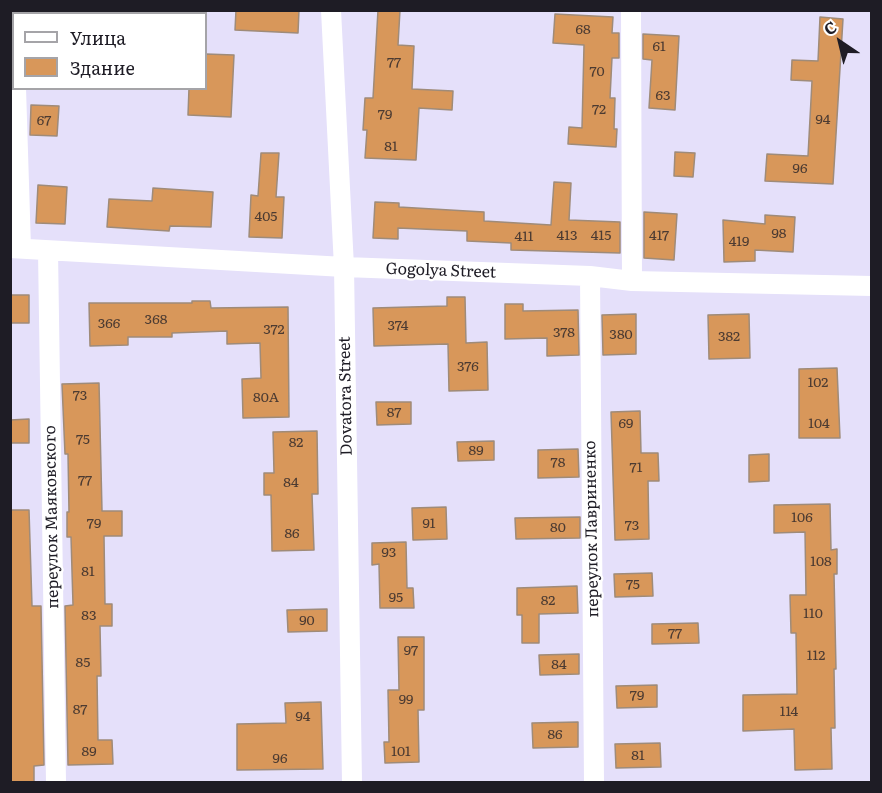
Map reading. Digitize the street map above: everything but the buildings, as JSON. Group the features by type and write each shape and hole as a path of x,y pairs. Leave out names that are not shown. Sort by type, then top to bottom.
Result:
{"street":[{"name":"Dovatora Street","path":"330,10 344,267 352,783"},
{"path":"631,10 632,281"},
{"path":"16,90 16,248"},
{"name":"Gogolya Street","path":"16,248 344,267 590,276 632,281 872,286"},
{"name":"переулок Маяковского","path":"48,251 56,783"},
{"name":"переулок Лавриненко","path":"590,276 594,783"}]}
